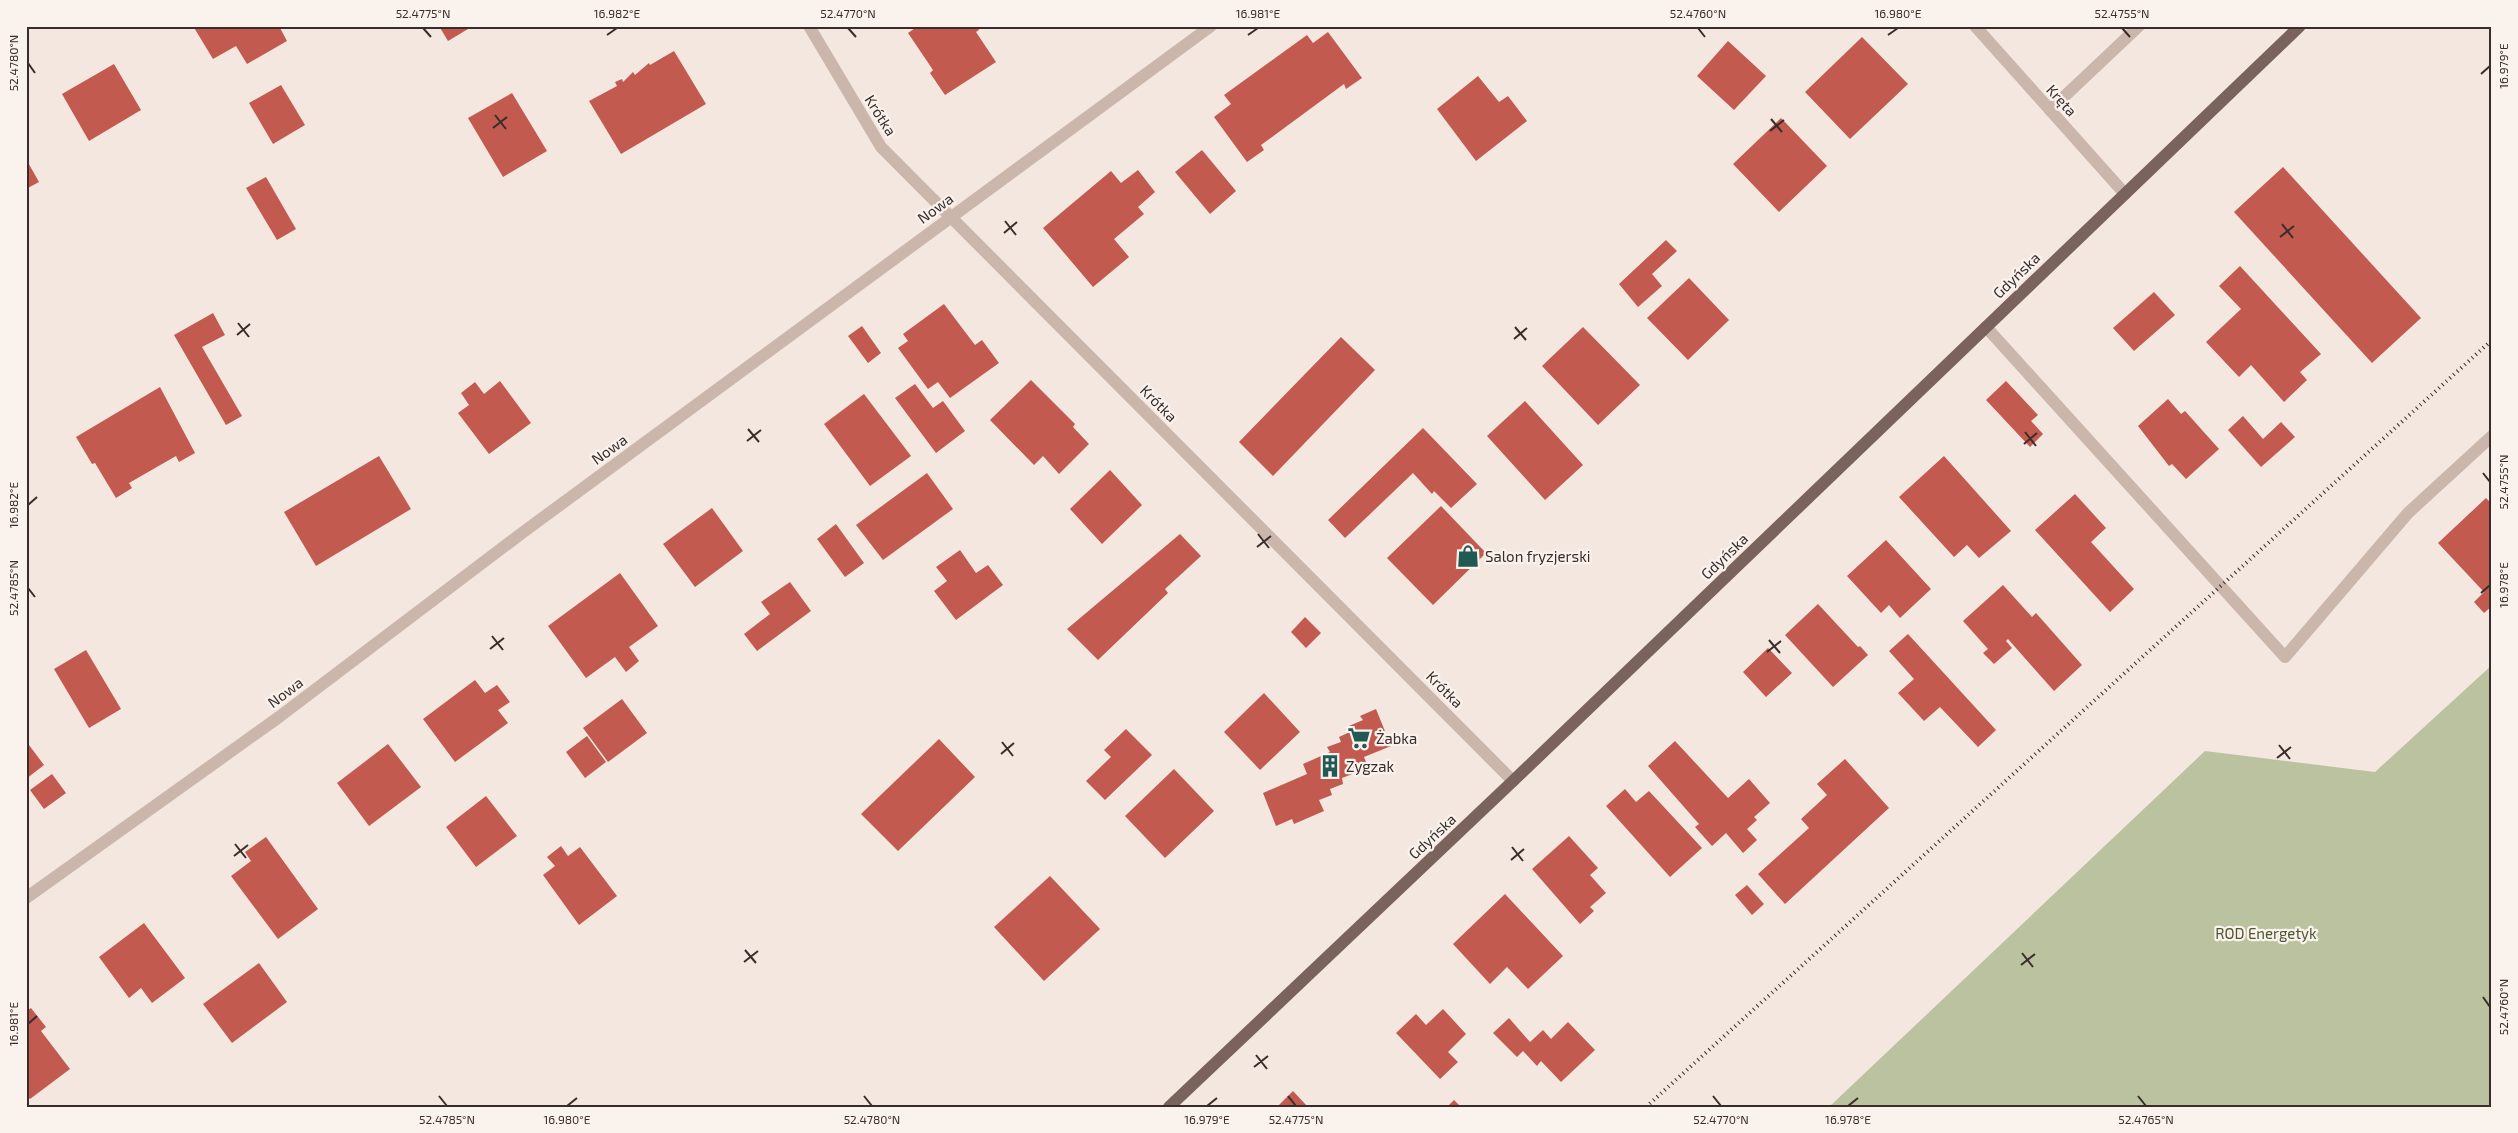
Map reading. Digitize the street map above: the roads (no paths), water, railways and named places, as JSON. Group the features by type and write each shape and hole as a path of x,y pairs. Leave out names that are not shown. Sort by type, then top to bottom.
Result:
{"main road":[{"name":"Gdyńska","path":"1169,1107 1513,781 2300,26"}],"street":[{"name":"Krótka","path":"809,26 881,147 1513,781"},
{"name":"Nowa","path":"26,898 279,717 522,533 1211,26"},
{"name":"Kręta","path":"1975,26 2125,194"},
{"path":"2050,110 2139,26"},
{"path":"1986,327 2284,657 2408,514 2492,436"}],"railway":[{"path":"1646,1107 2492,340"}],"place":[{"name":"Salon fryzjerski","path":"1468,556"},
{"name":"Żabka","path":"1359,738"},
{"name":"Zygzak","path":"1330,766"}],"park label":[{"name":"ROD Energetyk","path":"2266,933"}]}
